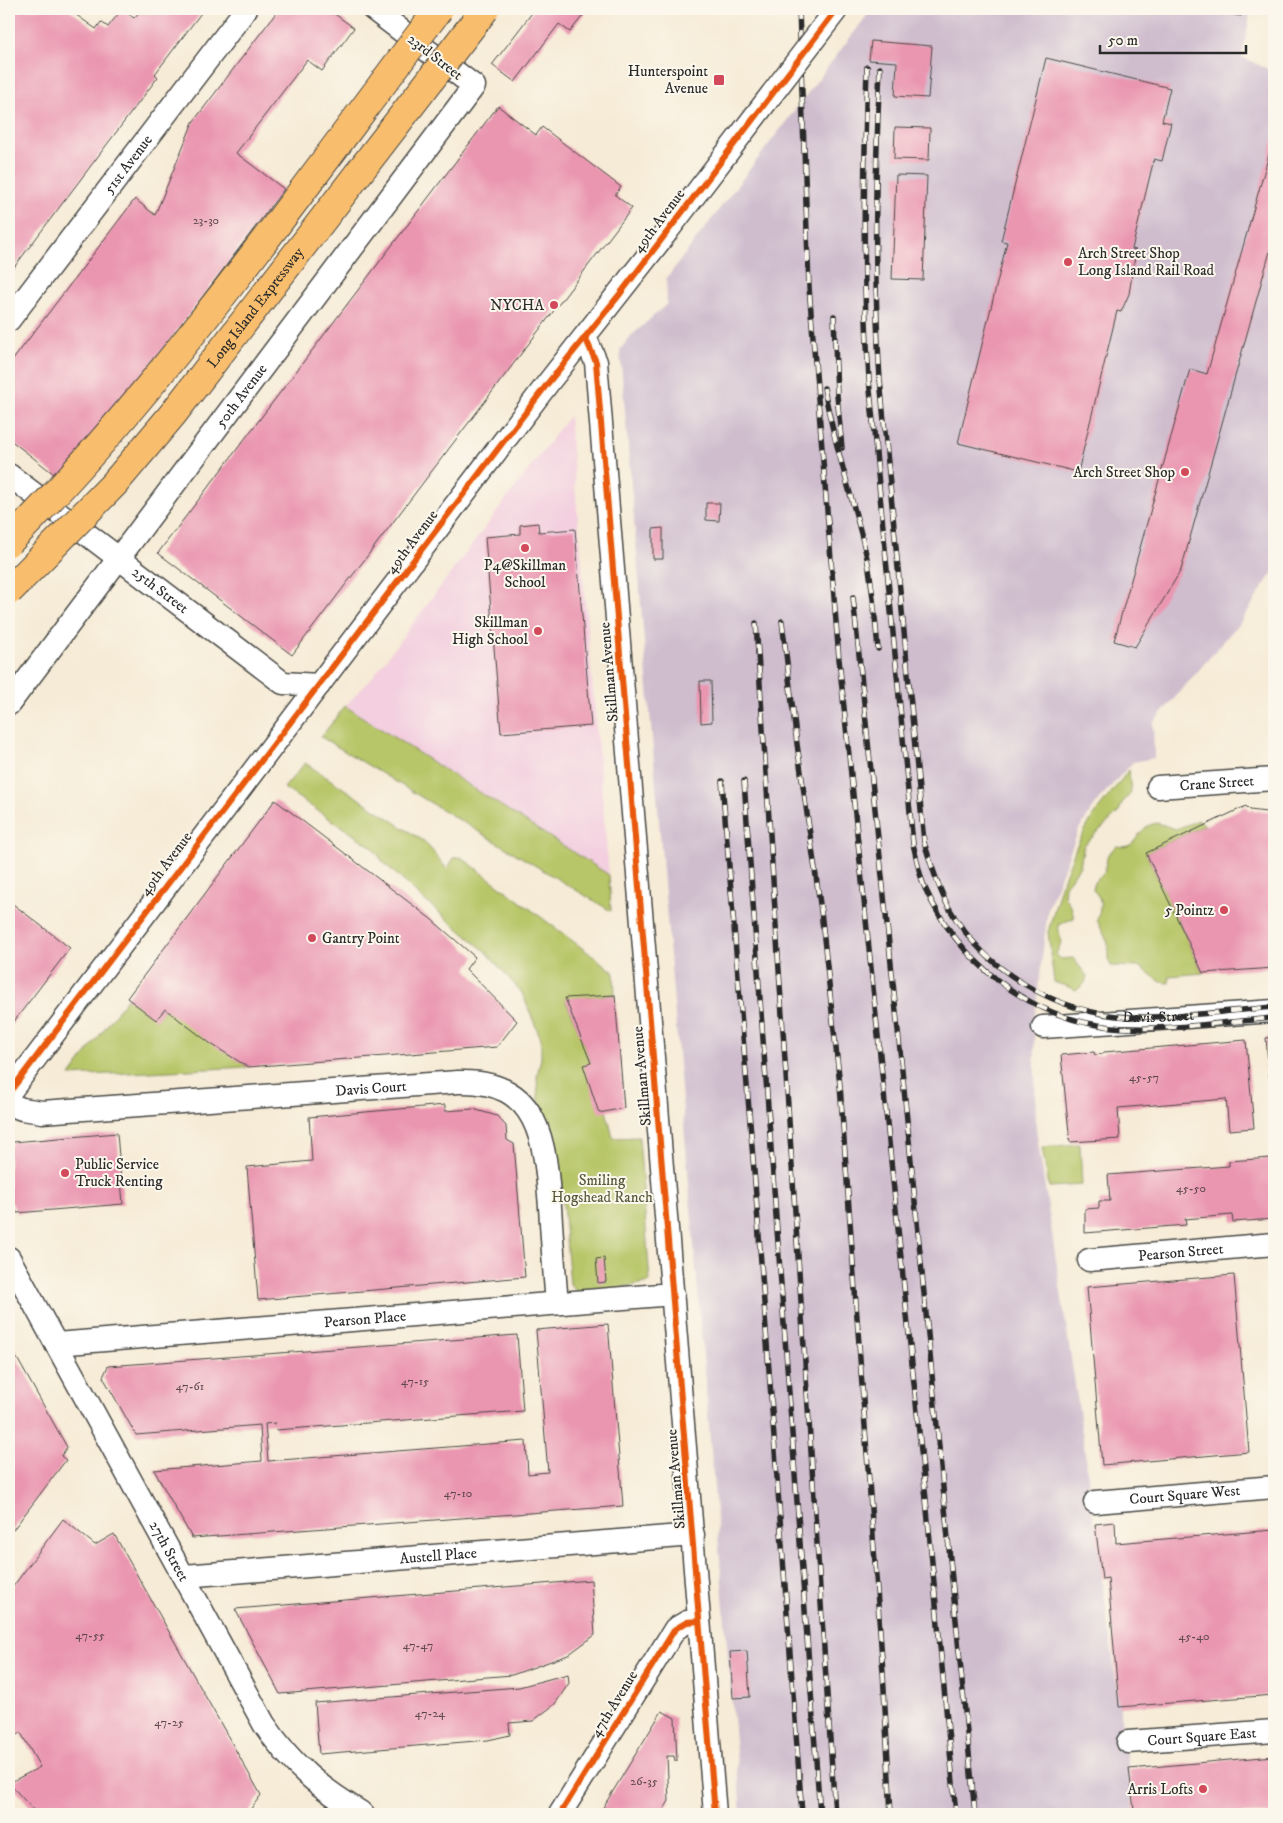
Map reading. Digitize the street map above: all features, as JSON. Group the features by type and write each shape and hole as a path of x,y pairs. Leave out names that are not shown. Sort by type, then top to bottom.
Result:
{"highway":[{"path":"9,542 83,463 147,390 439,9"},
{"name":"Long Island Expressway","path":"9,591 114,484 173,414 485,9"}],"street":[{"name":"51st Avenue","path":"9,320 246,9"},
{"name":"23rd Street","path":"373,9 474,86"},
{"name":"49th Avenue","path":"9,1093 837,9"},
{"name":"50th Avenue","path":"9,704 474,86"},
{"name":"Skillman Avenue","path":"585,337 592,349 596,362 715,1814"},
{"name":"25th Street","path":"9,474 283,683 319,685"},
{"name":"Crane Street","path":"1158,787 1274,779"},
{"name":"Davis Street","path":"1043,1027 1274,1011"},
{"name":"Davis Court","path":"9,1104 22,1109 42,1112 458,1082 475,1082 502,1089 524,1104 535,1122 542,1140 547,1170 557,1303"},
{"name":"Pearson Street","path":"1089,1260 1274,1244"},
{"name":"27th Street","path":"9,1258 257,1712 280,1746 318,1785 363,1814"},
{"name":"Pearson Place","path":"56,1344 673,1294"},
{"name":"Court Square West","path":"1095,1502 1274,1487"},
{"name":"Austell Place","path":"184,1576 693,1535"},
{"name":"47th Avenue","path":"560,1814 674,1629 687,1622 700,1621"},
{"name":"Court Square East","path":"1128,1742 1274,1731"}],"shaded area":[{"path":"872,9 1251,9 1242,57 1274,72 1274,570 1242,620 1153,723 1154,758 1133,762 1100,798 1079,829 1048,908 1034,1022 1036,1129 1080,1417 1134,1814 741,1814 620,350 630,337 667,304 666,279"},
{"name":"P4@Skillman School","path":"569,416 609,875 345,706 371,679"}],"green space":[{"path":"345,706 609,875 611,911 321,737"},
{"name":"Smiling Hogshead Ranch","path":"305,763 425,842 447,869 454,858 461,857 614,972 615,995 565,999 592,1067 604,1102 613,1138 639,1137 650,1282 597,1292 576,1291 570,1284 560,1170 538,1099 537,1076 541,1058 541,1039 522,993 485,951 423,899 384,863 372,847 284,788"},
{"path":"1129,770 1131,793 1122,803 1119,812 1084,845 1080,866 1065,886 1064,896 1071,906 1074,918 1058,925 1061,943 1056,954 1061,959 1073,958 1087,976 1085,983 1077,990 1054,982 1048,932 1061,886 1077,845 1093,816"},
{"path":"1199,820 1205,825 1146,853 1203,973 1170,976 1169,983 1161,982 1140,967 1111,966 1108,959 1108,943 1097,920 1100,900 1093,890 1094,882 1104,872 1108,854 1117,846 1123,847 1134,842 1145,828 1151,825 1157,823 1176,829"},
{"path":"127,998 156,1019 165,1009 248,1067 70,1076"},
{"path":"1080,1144 1082,1185 1049,1187 1042,1147"}],"building":[{"path":"11,9 68,9 96,29 101,22 108,27 122,9 134,18 142,9 204,9 155,74 158,77 9,274 9,11"},
{"path":"279,9 328,9 354,28 322,71 307,60 236,153 284,189 63,481 9,439 9,365 135,199 155,215 193,122"},
{"path":"535,9 588,9 570,32 559,24 515,82 492,65"},
{"path":"1211,9 1242,9 1241,16 1211,11"},
{"path":"871,41 932,46 928,98 895,96 897,62 869,60"},
{"name":"Arch Street Shop Long Island Rail Road","path":"1046,58 1170,88 1162,121 1171,123 1162,161 1154,159 1132,249 1136,250 1129,294 1121,312 1117,311 1078,472 958,443 1007,242 1001,241"},
{"path":"498,106 536,135 542,127 621,187 615,195 632,208 292,655 158,553"},
{"path":"895,127 930,128 929,160 894,159"},
{"name":"Arch Street Shop","path":"1274,137 1274,237 1181,570 1135,647 1114,641 1190,369 1207,374"},
{"path":"896,175 927,176 923,280 892,279"},
{"path":"706,503 720,503 719,521 706,520"},
{"name":"Skillman High School","path":"538,523 539,532 575,529 591,726 501,733 485,537 520,534 520,525"},
{"path":"663,528 663,559 653,559 653,529"},
{"path":"700,681 711,681 712,722 701,723"},
{"name":"Gantry Point","path":"275,800 431,919 475,957 466,969 517,1021 497,1047 248,1067 211,1044 165,1009 156,1020 127,998"},
{"name":"5 Pointz","path":"1246,806 1250,810 1274,813 1274,968 1203,973 1146,853"},
{"path":"9,901 70,948 9,1028"},
{"path":"615,995 624,1108 599,1113 583,1065 591,1063 565,998"},
{"path":"1274,1037 1274,1120 1273,1121 1266,1038"},
{"path":"1246,1040 1254,1128 1229,1130 1226,1099 1118,1108 1120,1139 1070,1142 1061,1055 1094,1052 1095,1055 1103,1054 1104,1052"},
{"path":"445,1105 445,1111 473,1109 497,1116 506,1126 507,1140 514,1144 525,1277 258,1300 247,1167 312,1161 309,1117"},
{"name":"Public Service Truck Renting","path":"117,1133 123,1204 17,1213 9,1198 9,1148 13,1142"},
{"path":"1271,1158 1274,1219 1233,1222 1232,1215 1185,1219 1186,1225 1085,1233 1085,1209 1099,1208 1099,1201 1110,1201 1108,1175 1229,1166 1229,1161"},
{"path":"604,1258 606,1282 598,1283 596,1259"},
{"path":"1234,1275 1249,1452 1102,1465 1087,1287"},
{"path":"608,1324 623,1506 192,1538 154,1470 262,1461 260,1425 136,1435 103,1377 108,1366 517,1335 523,1411 276,1430 275,1423 265,1424 268,1461 526,1441 528,1474 548,1472 536,1330"},
{"path":"9,1344 67,1447 61,1456 66,1460 9,1535"},
{"path":"63,1519 95,1545 114,1534 261,1795 247,1814 37,1814 9,1783 40,1767 21,1733 10,1739 9,1737 9,1592"},
{"path":"1115,1522 1116,1543 1274,1530 1274,1695 1119,1707 1108,1578 1102,1579 1095,1524"},
{"path":"591,1580 595,1635 568,1655 512,1675 280,1694 235,1609"},
{"path":"747,1651 750,1697 733,1698 730,1652"},
{"path":"568,1674 569,1683 555,1704 533,1721 509,1723 510,1735 488,1740 319,1754 315,1703 519,1687"},
{"path":"662,1711 675,1718 677,1761 675,1761 674,1756 667,1756 669,1801 661,1814 599,1814"},
{"name":"Arris Lofts","path":"1274,1756 1274,1814 1136,1814 1136,1810 1134,1810 1129,1769"}],"railway":[{"path":"799,9 809,287 839,659 926,1499 956,1814"},
{"path":"867,67 864,223 869,379 913,844 925,888 939,914 975,960 997,980 1047,1010 1075,1020 1123,1028 1166,1028 1274,1018"},
{"path":"880,68 876,223 876,301 880,379 924,842 934,874 948,906 963,929 981,950 1002,969 1025,985 1050,998 1076,1008 1103,1014 1131,1017 1185,1015 1274,1007"},
{"path":"834,316 837,395 842,448"},
{"path":"824,388 833,431 867,558 878,649"},
{"path":"853,597 903,1079 975,1814"},
{"path":"782,621 797,744 821,911 840,1085 883,1672 891,1814"},
{"path":"756,623 835,1814"},
{"path":"722,781 756,1195 802,1814"},
{"path":"744,781 820,1814"}],"cycle path":[{"path":"9,1093 548,383 620,294 837,9"},
{"path":"585,337 596,362 715,1814"},
{"path":"560,1814 675,1629 687,1622 699,1621"}],"place":[{"name":"Hunterspoint Avenue","path":"719,80"},
{"name":"Arch Street Shop Long Island Rail Road","path":"1068,262"},
{"name":"NYCHA","path":"554,305"},
{"name":"Arch Street Shop","path":"1185,472"},
{"name":"P4@Skillman School","path":"525,548"},
{"name":"Skillman High School","path":"538,631"},
{"name":"5 Pointz","path":"1224,910"},
{"name":"Gantry Point","path":"312,938"},
{"name":"Public Service Truck Renting","path":"65,1173"},
{"name":"Arris Lofts","path":"1203,1789"}]}
